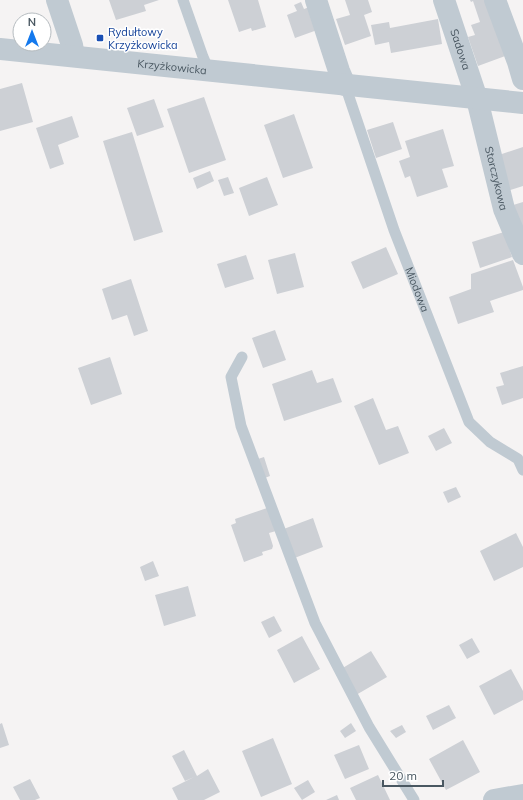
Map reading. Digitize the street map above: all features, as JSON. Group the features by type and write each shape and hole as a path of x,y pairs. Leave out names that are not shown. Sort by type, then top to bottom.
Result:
{"street":[{"path":"57,0 72,45 74,56"},
{"path":"316,0 345,85"},
{"name":"Sadowa","path":"444,0 478,99"},
{"path":"495,0 523,79"},
{"name":"Krzyżkowicka","path":"0,49 523,103"},
{"name":"Storczykowa","path":"478,99 504,209 523,254"},
{"path":"494,800 523,795"}],"lane":[{"path":"183,0 209,71"},
{"name":"Miodowa","path":"345,85 394,230 469,422 490,442 518,459 523,470"},
{"path":"242,357 231,377 241,426 315,623 369,727 414,800"}],"building":[{"path":"109,0 159,0 144,5 146,11 116,20"},
{"path":"228,0 258,0 266,27 252,31 251,28 239,32"},
{"path":"345,0 368,0 372,12 364,15 371,36 345,45 336,19 350,15"},
{"path":"470,0 490,0 511,54 478,66 468,37 475,35 471,25 480,22 473,1 471,2"},
{"path":"301,2 304,9 312,6 320,29 295,38 287,15 297,11 294,5"},
{"path":"438,19 442,44 391,53 389,42 375,45 371,25 389,22 390,28"},
{"path":"22,83 33,122 0,131 0,89"},
{"path":"204,97 226,160 189,173 167,109"},
{"path":"154,99 164,127 137,136 127,108"},
{"path":"294,114 313,168 283,178 264,125"},
{"path":"72,116 79,137 58,145 64,164 50,169 36,128"},
{"path":"393,122 402,149 376,158 367,130"},
{"path":"443,129 454,166 442,169 448,187 417,197 410,176 405,178 399,161 410,157 405,141"},
{"path":"132,132 163,232 134,241 103,141"},
{"path":"523,147 523,186 504,192 493,157"},
{"path":"210,171 214,181 197,189 193,178"},
{"path":"228,177 234,193 224,196 218,180"},
{"path":"267,177 278,205 249,216 239,188"},
{"path":"523,202 523,234 510,206"},
{"path":"504,232 512,257 480,268 472,242"},
{"path":"386,247 398,274 363,289 351,262"},
{"path":"295,253 304,287 277,294 268,260"},
{"path":"246,255 254,279 225,288 217,264"},
{"path":"513,260 523,290 490,301 494,312 458,324 449,297 471,289 471,274"},
{"path":"131,279 148,331 134,336 127,315 112,320 102,289"},
{"path":"275,330 286,360 263,368 252,338"},
{"path":"110,357 122,394 91,405 78,368"},
{"path":"523,366 523,398 502,405 496,387 504,385 500,373"},
{"path":"312,370 317,383 333,378 342,402 284,421 272,384"},
{"path":"373,398 386,430 398,426 409,453 379,465 354,406"},
{"path":"444,428 452,443 436,451 428,436"},
{"path":"264,457 270,476 262,479 255,460"},
{"path":"456,487 461,497 448,503 443,492"},
{"path":"267,508 276,531 269,533 273,546 272,549 262,552 263,555 244,562 231,525 236,523 235,519"},
{"path":"313,518 323,547 292,559 281,530"},
{"path":"516,533 523,547 523,567 494,581 480,551"},
{"path":"153,561 159,576 145,581 140,567"},
{"path":"188,586 196,616 164,626 155,595"},
{"path":"274,616 282,631 269,638 261,622"},
{"path":"302,636 320,669 294,683 277,650"},
{"path":"472,638 480,652 467,659 459,645"},
{"path":"371,651 387,677 356,695 341,669"},
{"path":"511,669 523,691 523,700 494,715 479,686"},
{"path":"449,705 456,718 433,730 426,716"},
{"path":"2,723 9,745 0,748 0,724"},
{"path":"351,723 356,731 345,738 340,731"},
{"path":"402,725 406,732 396,738 390,731"},
{"path":"273,738 292,784 261,797 242,751"},
{"path":"463,740 480,772 446,790 429,759"},
{"path":"359,745 369,769 345,779 334,755"},
{"path":"184,750 197,776 208,769 220,792 204,800 178,800 172,788 194,777 185,781 172,756"},
{"path":"378,775 390,800 356,800 350,788"},
{"path":"30,779 40,798 35,800 20,800 13,787"},
{"path":"308,780 315,792 302,800 294,788"},
{"path":"337,795 339,800 326,800"}],"place":[{"name":"Rydułtowy Krzyżkowicka","path":"100,38"}]}
